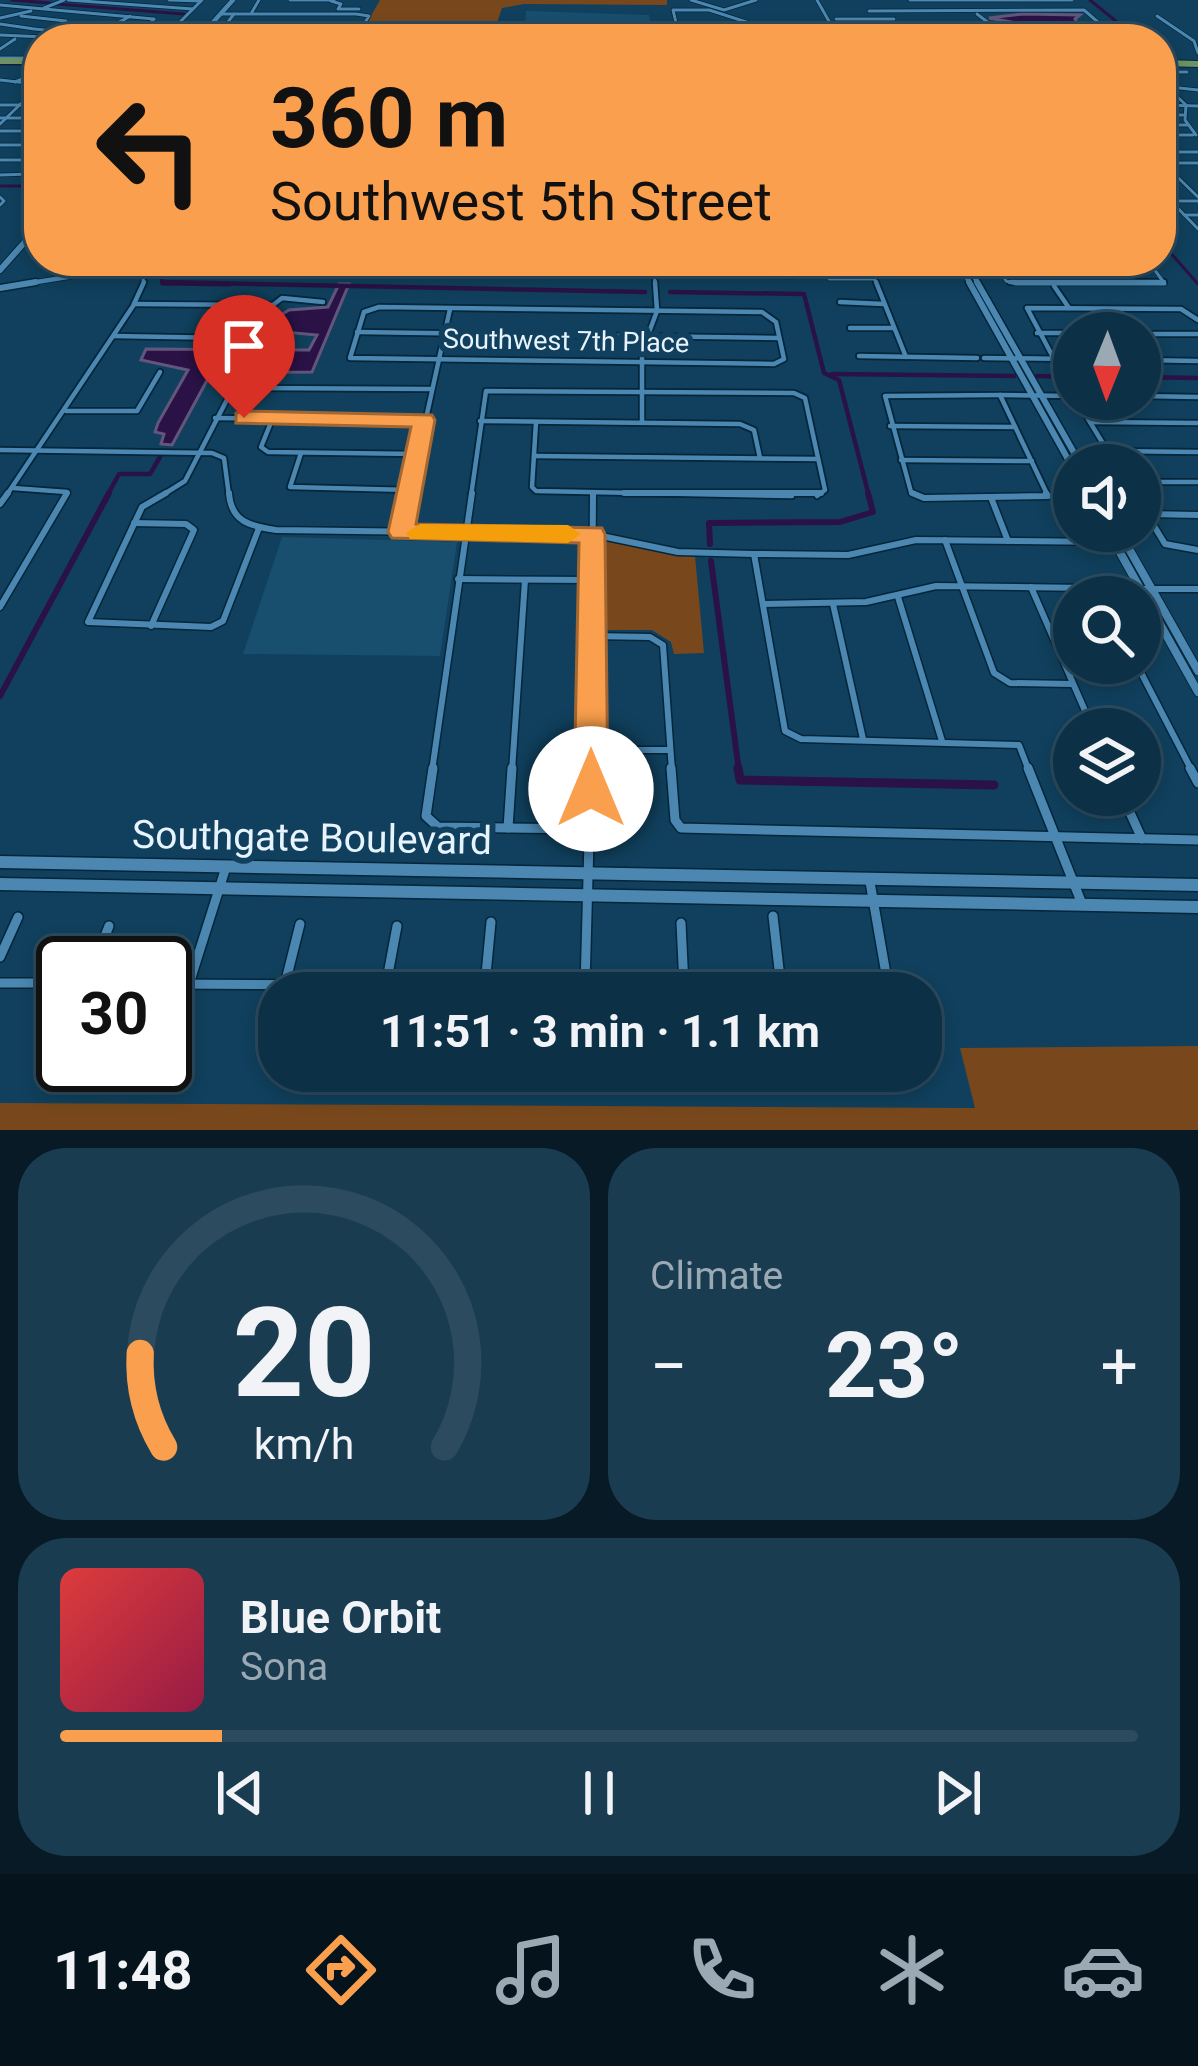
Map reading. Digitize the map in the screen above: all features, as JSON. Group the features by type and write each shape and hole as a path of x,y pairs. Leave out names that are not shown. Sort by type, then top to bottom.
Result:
{"main road":[{"path":"214,24 236,0"},
{"path":"0,265 24,239"},
{"name":"Southgate Boulevard","path":"0,862 1198,885"},
{"name":"Southgate Boulevard","path":"0,884 1198,907"}],"street":[{"path":"0,21 66,0 193,9"},
{"path":"112,4 121,0"},
{"path":"137,6 148,0"},
{"path":"169,0 202,1"},
{"path":"252,12 259,0"},
{"path":"305,0 329,0 340,4 337,11 359,8"},
{"path":"286,11 292,1 329,0"},
{"path":"691,0 724,10 756,0"},
{"path":"910,0 1072,0"},
{"path":"179,24 202,1"},
{"path":"0,7 154,19 149,24"},
{"path":"676,24 674,10 707,9 751,24"},
{"path":"900,9 907,24"},
{"path":"869,11 1084,10 1099,24"},
{"path":"975,11 991,24"},
{"path":"93,24 104,14"},
{"path":"222,14 369,16 364,24"},
{"path":"226,24 234,14"},
{"path":"10,15 66,21 63,24"},
{"path":"121,24 130,16"},
{"path":"1157,16 1169,24"},
{"path":"836,19 894,19"},
{"path":"847,19 850,24"},
{"path":"883,19 887,24"},
{"path":"1176,29 1194,41 1198,53"},
{"path":"0,35 24,37"},
{"path":"0,49 19,37"},
{"path":"16,81 24,78"},
{"path":"0,80 24,85"},
{"path":"1176,95 1186,105"},
{"path":"1,121 24,99"},
{"path":"0,105 24,105"},
{"path":"1176,105 1198,106"},
{"path":"1186,105 1187,125 1197,135"},
{"path":"1176,115 1184,115"},
{"path":"1176,125 1187,125"},
{"path":"1176,152 1198,152"},
{"path":"1180,152 1196,165"},
{"path":"1176,177 1198,199"},
{"path":"1176,206 1198,229"},
{"path":"1184,215 1198,215"},
{"path":"0,286 65,276"},
{"path":"0,504 114,336 144,276"},
{"path":"642,423 642,363 657,310 655,276"},
{"path":"724,276 794,277"},
{"path":"873,276 906,357"},
{"path":"969,276 1064,444"},
{"path":"1004,276 1009,283 1165,284 1159,276"},
{"path":"829,279 874,279"},
{"path":"1054,285 1069,308"},
{"path":"134,304 273,305 282,298 323,302"},
{"path":"840,302 884,304"},
{"path":"369,308 657,310 769,313 779,338 356,332 369,308"},
{"path":"1053,357 1027,308 1186,310 1198,320"},
{"path":"401,532 450,309"},
{"path":"850,328 894,328"},
{"name":"Southwest 7th Place","path":"356,332 350,358 642,363 782,363 779,338"},
{"path":"1037,333 1053,333"},
{"path":"1161,334 1198,334"},
{"path":"114,336 290,339 287,346"},
{"path":"859,356 1053,359"},
{"path":"1161,360 1198,361"},
{"path":"65,411 137,411 160,371"},
{"path":"259,529 223,621 211,627 91,624 87,615 142,507 184,481 233,388 430,389"},
{"path":"536,422 532,487 536,490 823,494 800,395 485,391 427,820 438,827 591,829"},
{"path":"1000,395 1048,496 916,496 890,426 885,396 1000,395 1053,396"},
{"path":"1161,396 1198,397"},
{"path":"215,418 424,420"},
{"path":"273,419 262,450 417,454"},
{"path":"480,421 749,425 760,458"},
{"path":"1090,422 1198,423"},
{"path":"1090,422 1103,444"},
{"path":"890,426 1016,428"},
{"path":"0,450 199,452 224,458 230,471 228,506 239,519 259,529 592,534 678,552 754,554 848,555 892,542 1053,542"},
{"path":"1161,452 1198,452"},
{"path":"301,453 290,487 410,490"},
{"path":"534,456 818,459"},
{"path":"901,460 1032,461"},
{"path":"1161,482 1198,482"},
{"path":"0,607 68,492 11,488"},
{"path":"586,972 593,494"},
{"path":"991,498 1008,541"},
{"path":"1161,514 1198,515"},
{"path":"134,523 185,524 194,530 151,626"},
{"path":"1161,535 1169,547 1198,550"},
{"path":"945,541 994,673 1001,680 1053,683"},
{"path":"754,554 785,731 791,736 1018,746 1082,904"},
{"path":"458,579 591,580"},
{"path":"508,828 525,580"},
{"path":"764,604 898,597 924,587 1053,589"},
{"path":"1031,587 1053,639"},
{"path":"1161,589 1198,590"},
{"path":"898,597 942,741"},
{"path":"832,604 863,739"},
{"path":"1161,613 1198,671"},
{"path":"1161,619 1198,692"},
{"path":"591,637 659,640 675,820 681,828 1198,841"},
{"path":"1072,684 1083,708"},
{"path":"1147,684 1198,783"},
{"path":"592,750 670,749"},
{"path":"1132,816 1142,839"},
{"path":"192,975 227,866"},
{"path":"869,879 886,972"},
{"path":"773,916 780,972"},
{"path":"0,957 18,917"},
{"path":"486,972 491,922"},
{"path":"681,923 683,972"},
{"path":"288,972 300,924"},
{"path":"105,936 109,926"},
{"path":"388,972 397,926"},
{"path":"0,983 36,983"},
{"path":"192,984 258,984"}],"shaded area":[{"path":"380,0 667,0 667,5 524,4 502,8 497,23 366,24"},
{"path":"526,11 649,15 650,24 525,24"},
{"path":"1080,15 1075,19 1077,24 1017,24 989,18"},
{"path":"339,284 349,284 312,372 211,373 172,445 161,444 164,434 155,432 158,423 188,370 141,360 146,349 309,350 317,335 273,331 276,318 289,310 328,307"},
{"path":"282,537 457,542 440,656 243,654"},
{"path":"596,539 695,556 704,653 674,654 671,642 652,630 607,630"},
{"path":"1198,1046 1198,1130 0,1130 0,1103 975,1108 960,1048"}],"waterway":[{"path":"12,0 50,3"},
{"path":"1090,0 1120,24"},
{"path":"57,4 184,14"},
{"path":"0,64 24,64"},
{"path":"0,186 24,186"},
{"path":"1176,259 1198,284"},
{"path":"161,276 162,284 230,285"},
{"path":"162,282 645,292"},
{"path":"670,292 804,294 824,373 839,380 869,496"},
{"path":"832,374 1014,376"},
{"path":"1037,376 1053,376"},
{"path":"1161,377 1198,378"},
{"path":"107,496 119,474 150,474 160,457"},
{"path":"0,696 109,493"},
{"path":"710,544 709,523 840,522 873,512 868,493"},
{"path":"711,561 739,771"},
{"path":"738,768 740,780 994,785"}],"slow traffic":[{"path":"420,533 568,534"}],"route":[{"path":"244,418 424,420 401,532 592,534 591,789"}]}
